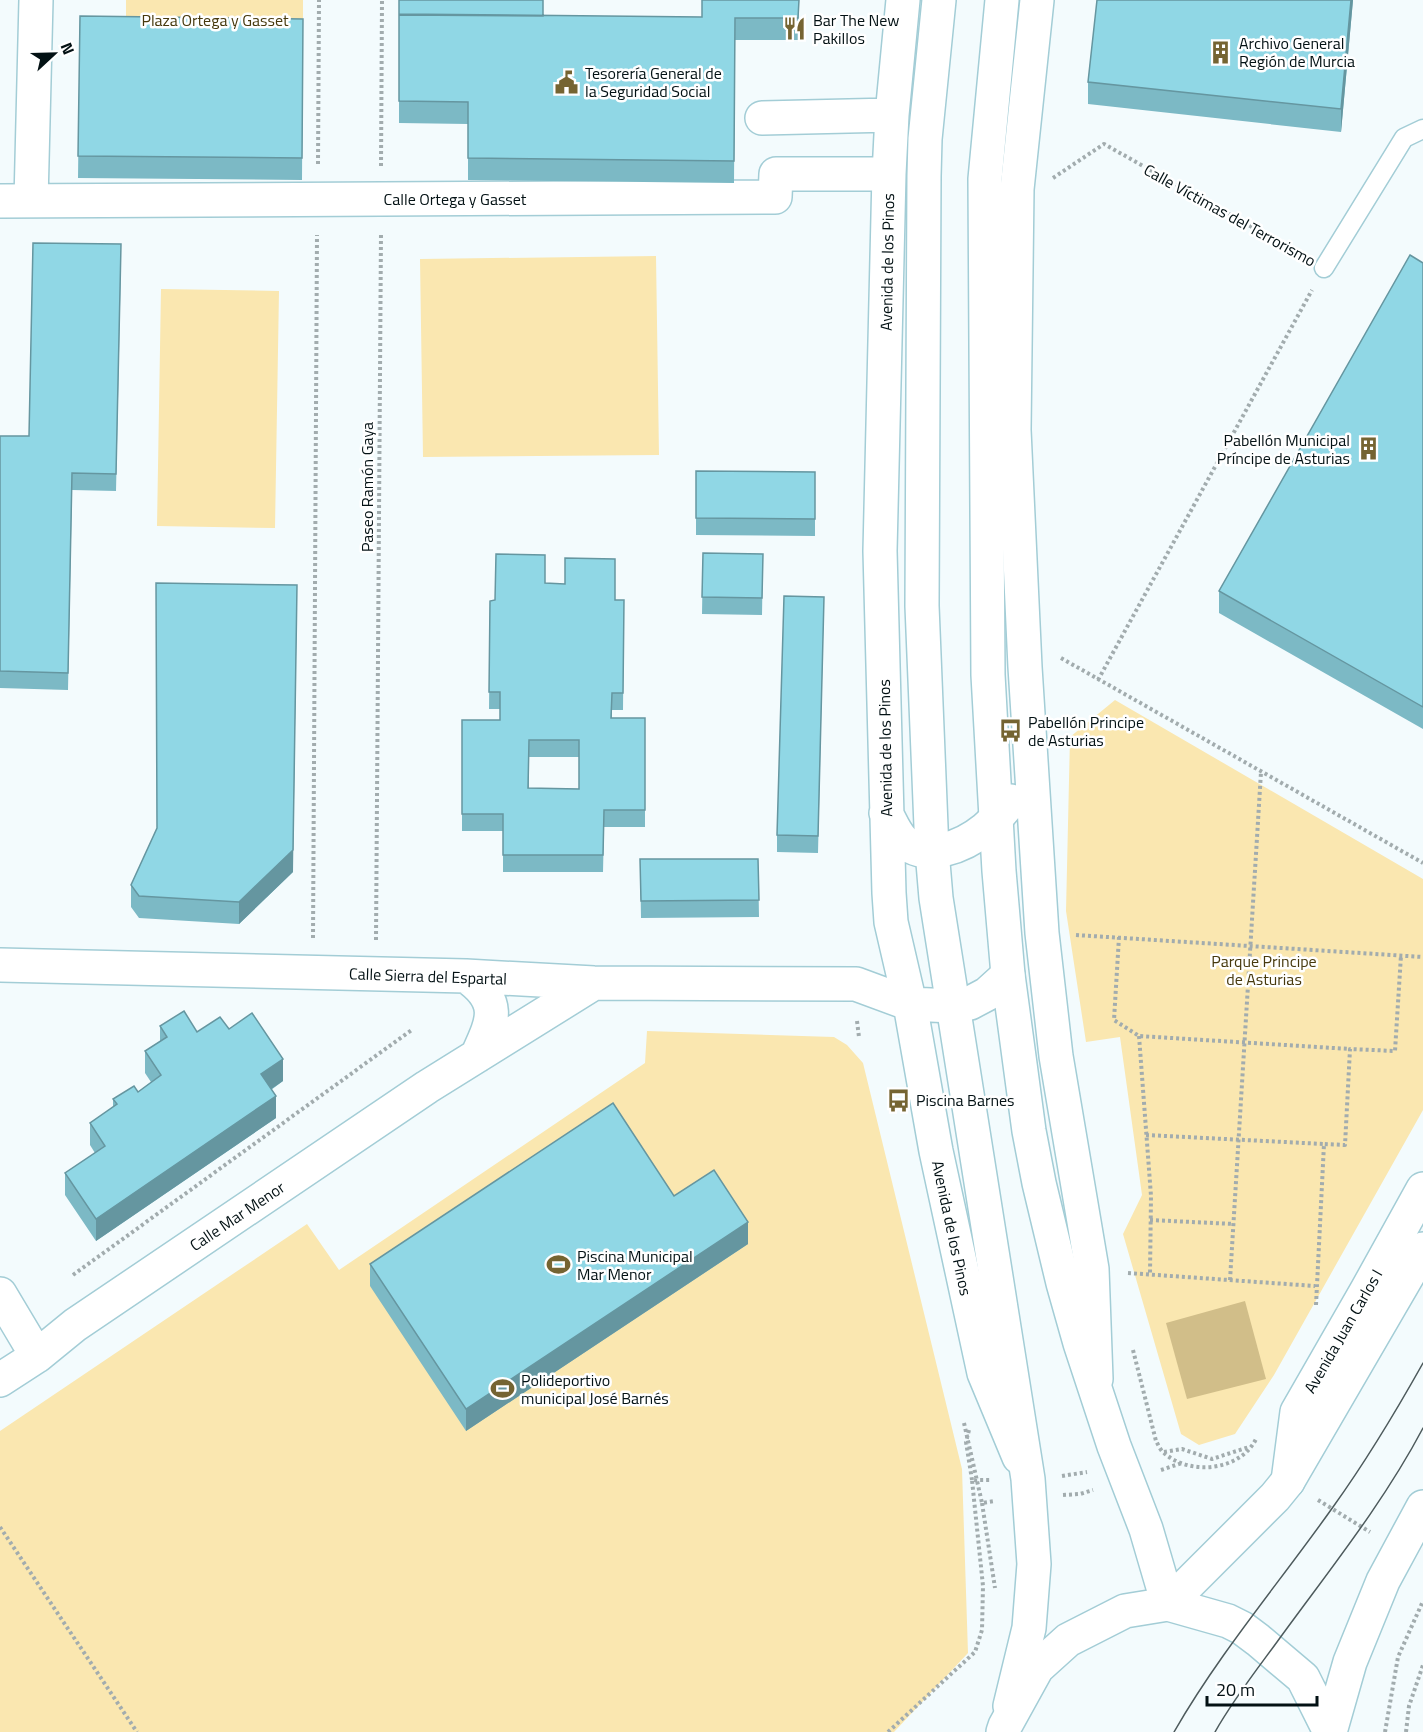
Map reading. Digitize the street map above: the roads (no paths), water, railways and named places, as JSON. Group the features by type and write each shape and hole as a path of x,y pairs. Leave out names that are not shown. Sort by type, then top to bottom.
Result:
{"street":[{"path":"15,201 36,0"},
{"name":"Avenida de los Pinos","path":"903,0 889,174 879,550 891,922 910,1004 936,1151 984,1373 1028,1479"},
{"name":"Avenida de los Pinos","path":"939,0 925,139 923,205 922,606 936,898 1028,1479 1034,1564 1029,1628 1004,1729"},
{"path":"1002,0 985,179 988,675 1008,975 1020,1069 1039,1183 1063,1283 1096,1393 1146,1529 1168,1604"},
{"path":"1037,0 1017,189 1014,430 1042,933 1056,1056 1092,1269 1096,1393"},
{"path":"762,118 892,115"},
{"name":"Calle Ortega y Gasset","path":"15,201 775,197 776,174 889,174"},
{"path":"886,813 895,830 904,841 912,846 932,851 961,844 986,828 1020,788 1027,773 1031,754"},
{"path":"856,1000 865,978 872,970 879,955 891,922"},
{"name":"Calle Sierra del Espartal","path":"0,965 466,976 952,1006 970,1003 987,994 1008,975"},
{"path":"466,976 480,986 487,997 493,1018 477,1056"},
{"name":"Calle Mar Menor","path":"0,1380 37,1356 94,1312 427,1087 594,983"},
{"name":"Avenida Juan Carlos I","path":"1288,1481 1296,1412 1423,1189"},
{"name":"Avenida Juan Carlos I","path":"1168,1604 1288,1481 1423,1249"},
{"path":"0,1294 37,1356"},
{"path":"1330,1732 1350,1662 1376,1599 1399,1550 1423,1507"},
{"path":"1004,1729 1037,1668 1068,1640 1125,1611 1168,1604 1228,1621 1258,1640 1303,1678 1330,1732"}],"lane":[{"name":"Calle Víctimas del Terrorismo","path":"1324,268 1404,138 1423,129"}],"tram line":[{"path":"1174,1732 1231,1645 1357,1472 1423,1363"},
{"path":"1215,1732 1244,1686 1372,1511 1423,1428"}],"place":[{"name":"Bar The New Pakillos","path":"795,29"},
{"name":"Archivo General Región de Murcia","path":"1221,52"},
{"name":"Tesorería General de la Seguridad Social","path":"567,82"},
{"name":"Pabellón Municipal Príncipe de Asturias","path":"1368,449"},
{"name":"Pabellón Principe de Asturias","path":"1010,731"},
{"name":"Piscina Barnes","path":"898,1100"},
{"name":"Piscina Municipal Mar Menor","path":"559,1265"},
{"name":"Polideportivo municipal José Barnés","path":"503,1389"}],"park label":[{"name":"Plaza Ortega y Gasset","path":"215,20"},
{"name":"Parque Principe de Asturias","path":"1264,970"}]}
